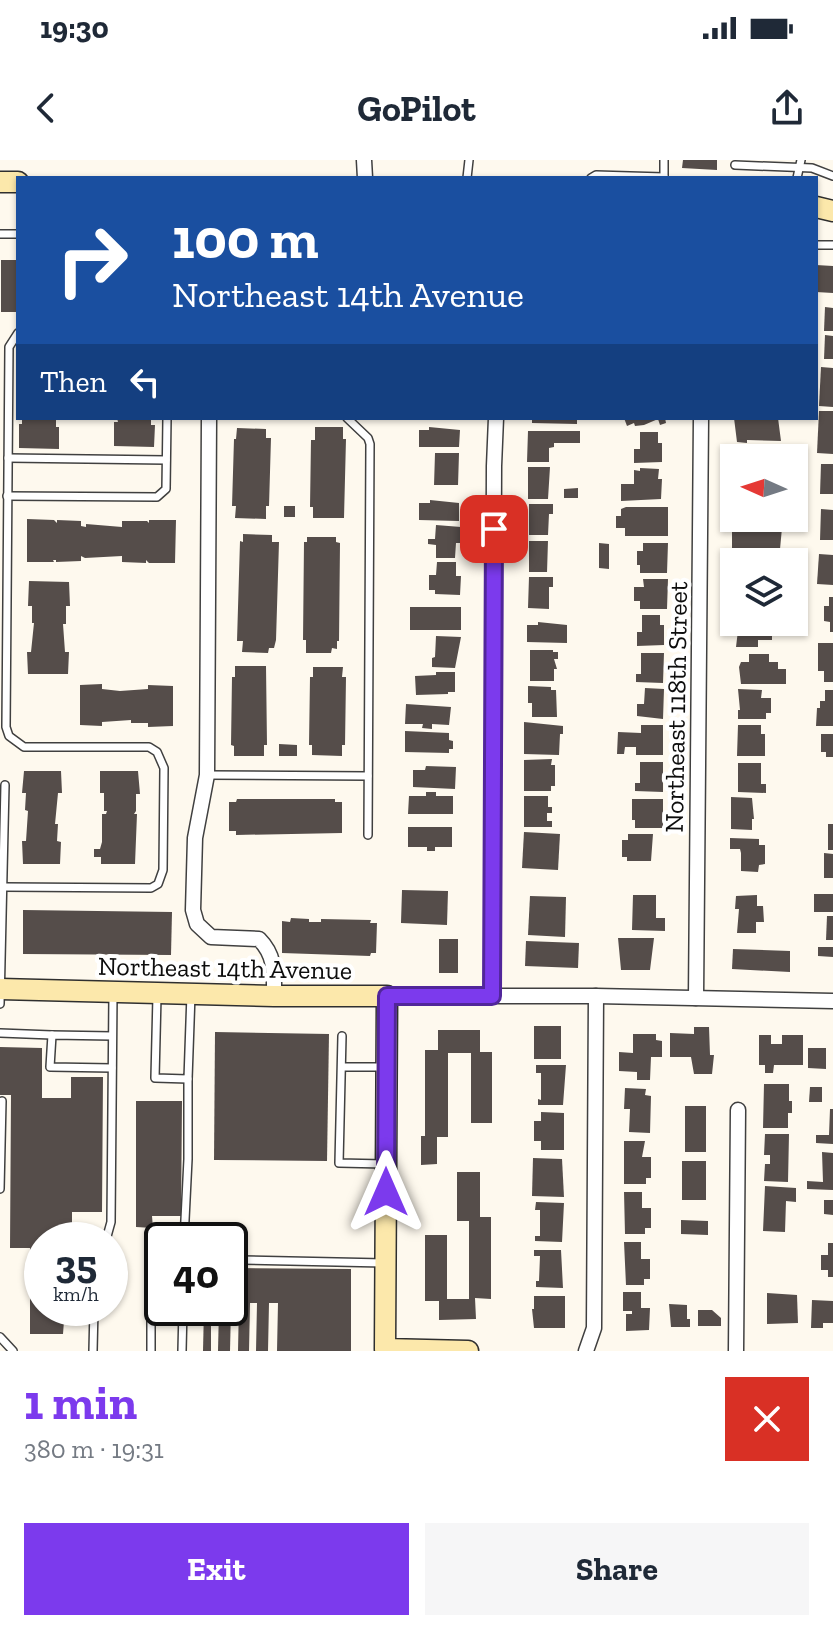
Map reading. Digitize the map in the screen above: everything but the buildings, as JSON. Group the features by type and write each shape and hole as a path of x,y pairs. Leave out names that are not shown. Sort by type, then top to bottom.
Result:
{"street":[{"path":"209,420 207,775 195,838 193,910 197,924 211,937 259,939 271,955 274,996"},
{"path":"492,996 496,420"},
{"name":"Northeast 118th Street","path":"696,998 701,420"},
{"name":"Northeast 14th Avenue","path":"0,989 274,996 596,996 833,1001"},
{"path":"387,996 385,1350 468,1351"},
{"path":"586,1351 594,1328 596,996"},
{"path":"736,1351 738,1110"}],"lane":[{"path":"735,165 799,164 833,176"},
{"path":"594,176 630,176"},
{"path":"4,887 151,888 158,884 163,870 164,797 162,759 157,752 149,747 24,747 9,736 6,727 9,347 16,336"},
{"path":"7,496 157,497 166,489 167,420"},
{"path":"349,420 368,438 370,444 368,835"},
{"path":"8,458 166,460"},
{"path":"207,775 368,776"},
{"path":"0,1004 5,785"},
{"path":"111,1222 113,992"},
{"path":"157,994 155,1078 188,1079"},
{"path":"185,1222 191,994"},
{"path":"0,1033 112,1036"},
{"path":"52,1035 50,1067 112,1068"},
{"path":"342,1036 339,1163 386,1164"},
{"path":"342,1067 386,1067"},
{"path":"0,1189 2,1101"},
{"path":"248,1260 386,1263"},
{"path":"93,1351 94,1326"},
{"path":"151,1326 151,1351"},
{"path":"182,1351 183,1326"},
{"path":"0,1337 13,1351"}],"route":[{"path":"386,1192 387,996 492,996 494,529"}]}
